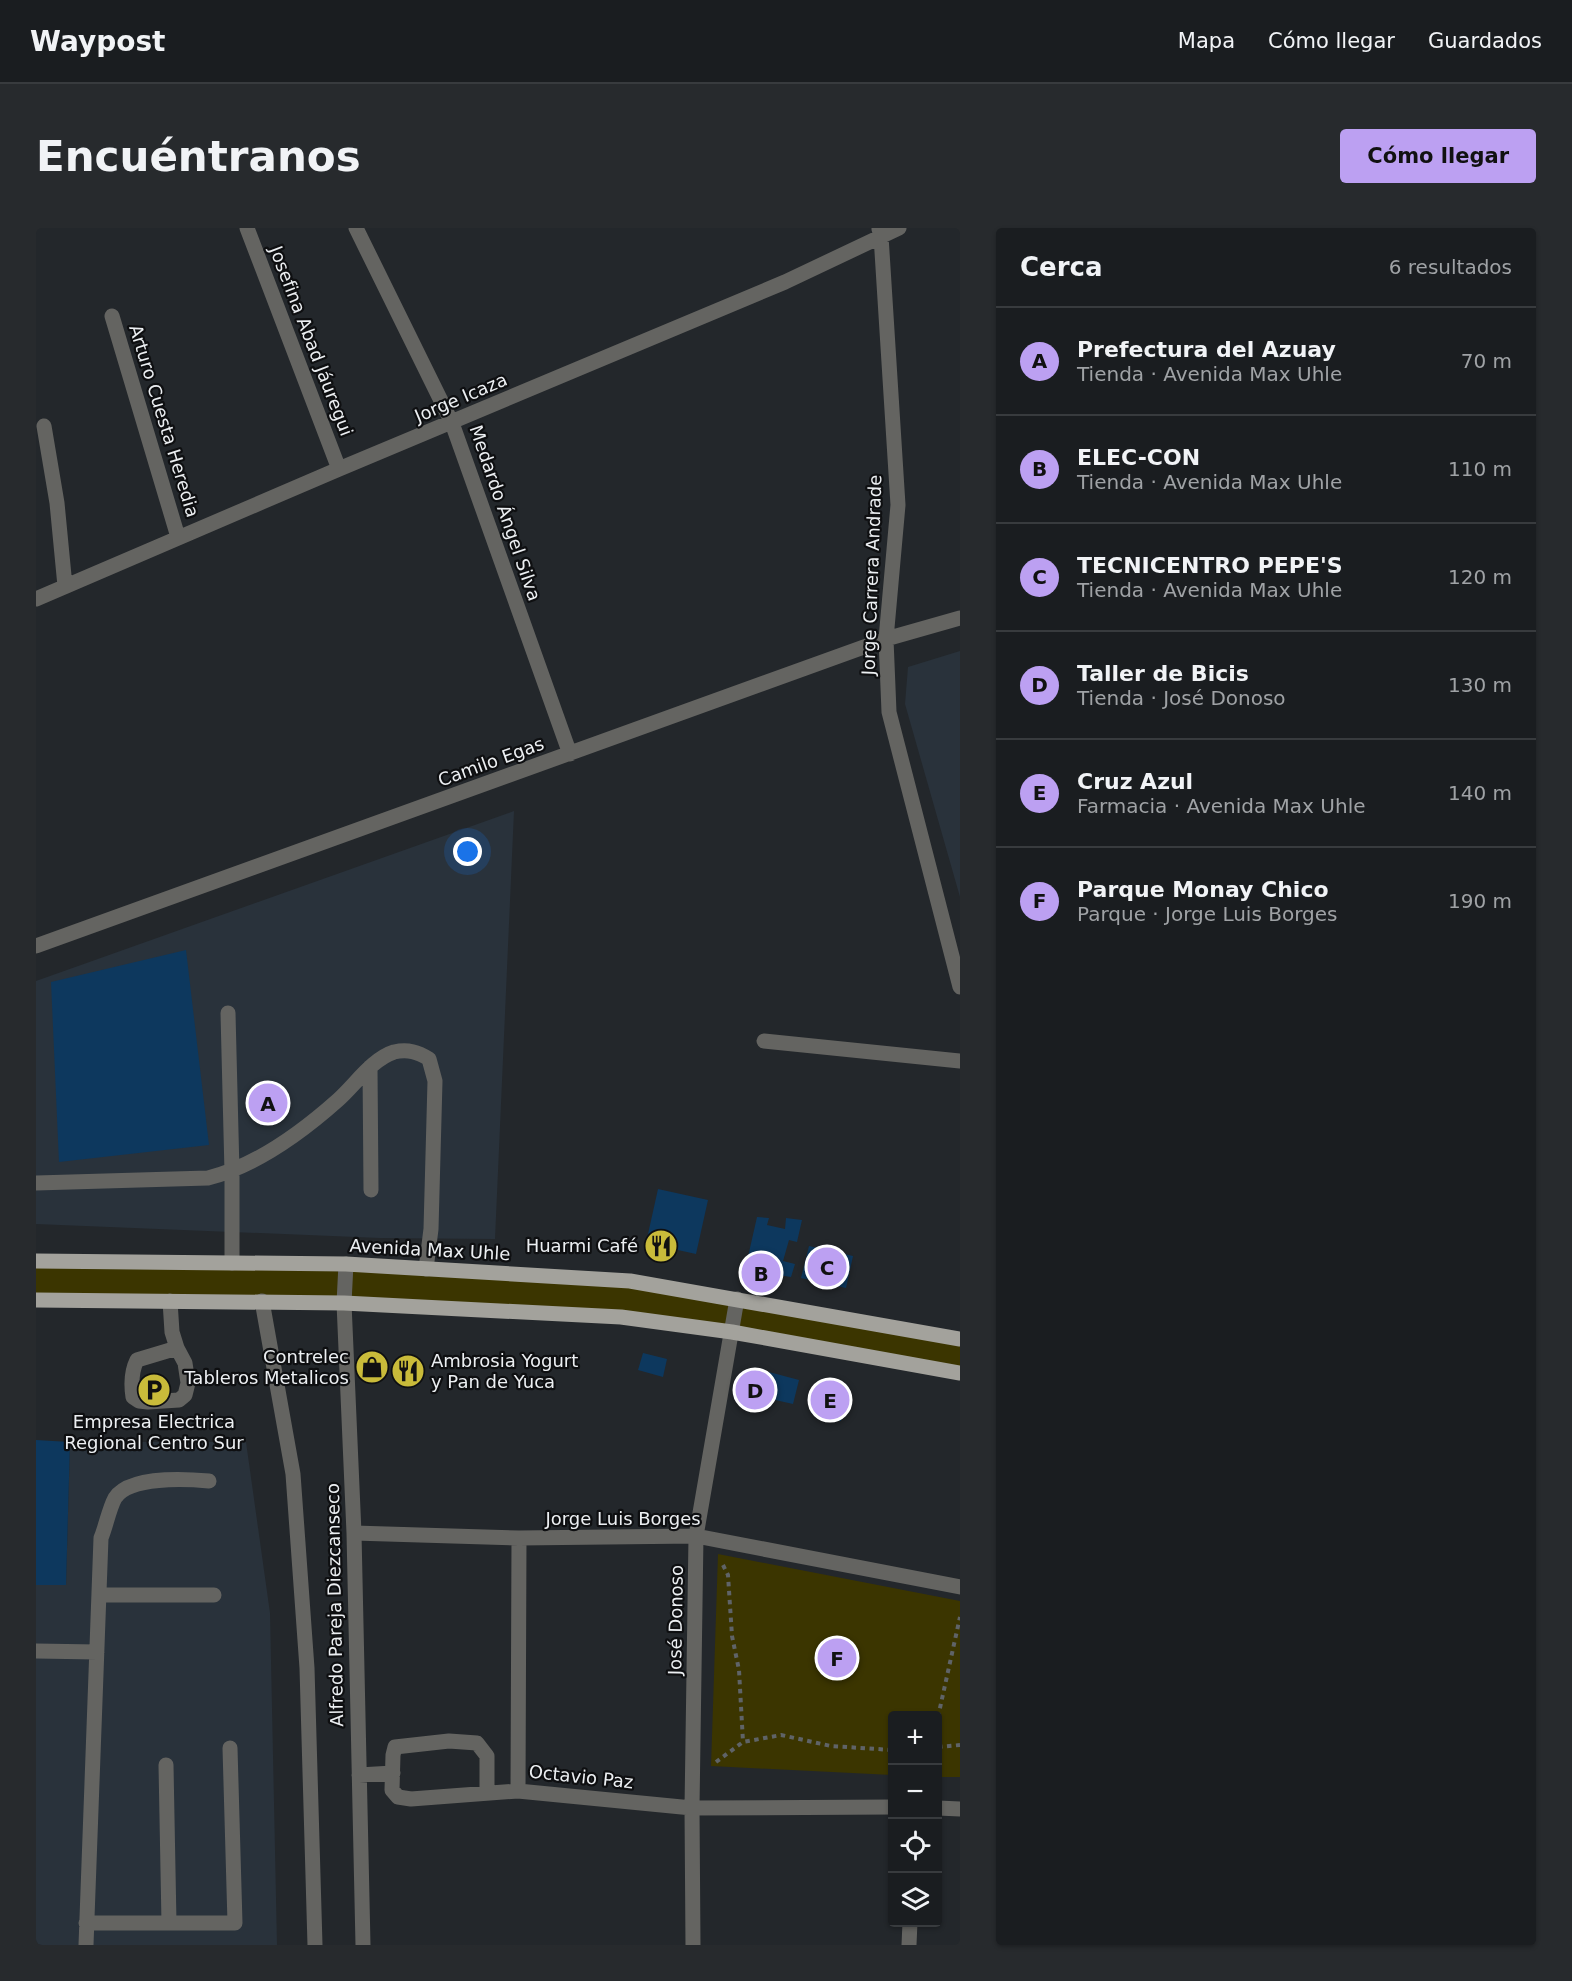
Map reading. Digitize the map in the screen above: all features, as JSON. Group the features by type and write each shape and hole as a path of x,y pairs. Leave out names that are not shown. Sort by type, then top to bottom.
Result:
{"main road":[{"name":"Avenida Max Uhle","path":"36,1262 346,1264 630,1281 960,1339"},
{"path":"36,1300 344,1303 621,1317 732,1332 960,1373"}],"street":[{"name":"Josefina Abad Jáuregui","path":"247,228 339,469"},
{"name":"Medardo Ángel Silva","path":"356,228 452,423 570,754"},
{"name":"Jorge Icaza","path":"36,599 785,282 880,232 899,228"},
{"name":"Jorge Carrera Andrade","path":"880,232 898,505 886,639 890,712 960,987"},
{"name":"Arturo Cuesta Heredia","path":"112,316 178,537"},
{"path":"44,426 57,503 65,586"},
{"name":"Camilo Egas","path":"36,946 886,639 960,618"},
{"path":"228,1013 232,1263"},
{"path":"764,1041 960,1061"},
{"path":"36,1183 208,1178 232,1172 289,1139 338,1100 370,1067 394,1053 416,1051 429,1059 435,1081 431,1229 426,1269"},
{"path":"370,1067 371,1190"},
{"name":"Alfredo Pareja Diezcanseco","path":"346,1264 344,1303 354,1533 363,1945"},
{"name":"José Donoso","path":"693,1945 696,1536 737,1299"},
{"path":"170,1301 172,1332 177,1348"},
{"path":"262,1301 294,1474 307,1668 315,1945"},
{"path":"86,1945 101,1538 116,1497 137,1484 177,1479 209,1481"},
{"name":"Jorge Luis Borges","path":"354,1533 519,1538 696,1536 960,1587"},
{"name":"Octavio Paz","path":"519,1538 518,1791 693,1808 888,1807"},
{"path":"99,1595 214,1595"},
{"path":"36,1651 97,1652"},
{"path":"487,1793 487,1756 477,1743 449,1741 395,1747 392,1790 398,1797 411,1799 518,1791"},
{"path":"86,1923 235,1923 230,1748"},
{"path":"166,1765 169,1923"},
{"path":"359,1775 393,1773"},
{"path":"942,1808 960,1809"},
{"path":"909,1945 910,1927"}],"path":[{"path":"723,1564 728,1575 732,1636 740,1670 743,1742"},
{"path":"939,1711 960,1617"},
{"path":"711,1766 743,1742 781,1735 831,1746 888,1750"},
{"path":"942,1746 960,1744"}],"shaded area":[{"path":"960,651 960,897 905,704 908,667"},
{"path":"514,811 495,1239 380,1238 36,1224 36,981"},
{"path":"36,1261 630,1281 960,1339 960,1373 621,1317 36,1300"},
{"path":"70,1442 246,1442 270,1613 277,1945 36,1945 36,1585 66,1584"},
{"path":"718,1554 960,1601 960,1777 942,1777 942,1711 888,1711 888,1775 711,1766"}],"building":[{"path":"186,950 209,1145 59,1162 51,982"},
{"path":"658,1189 708,1200 696,1254 646,1243"},
{"path":"757,1217 769,1218 767,1225 785,1229 786,1218 802,1220 797,1242 789,1240 783,1261 795,1264 791,1277 745,1270"},
{"path":"809,1246 853,1256 846,1288 801,1278"},
{"path":"643,1353 667,1359 663,1377 638,1370"},
{"path":"769,1372 799,1380 793,1404 762,1397"},
{"path":"819,1380 849,1388 841,1421 811,1413"},
{"path":"36,1440 70,1442 66,1585 36,1585"}],"place":[{"name":"Prefectura del Azuay","path":"268,1103"},
{"name":"Huarmi Café","path":"661,1246"},
{"name":"TECNICENTRO PEPE'S","path":"827,1267"},
{"name":"ELEC-CON","path":"761,1273"},
{"name":"Contrelec Tableros Metalicos","path":"372,1367"},
{"name":"Ambrosia Yogurt y Pan de Yuca","path":"408,1371"},
{"name":"Empresa Electrica Regional Centro Sur","path":"154,1390"},
{"name":"Taller de Bicis","path":"755,1390"},
{"name":"Cruz Azul","path":"830,1400"},
{"name":"Parque Monay Chico","path":"837,1658"}]}
